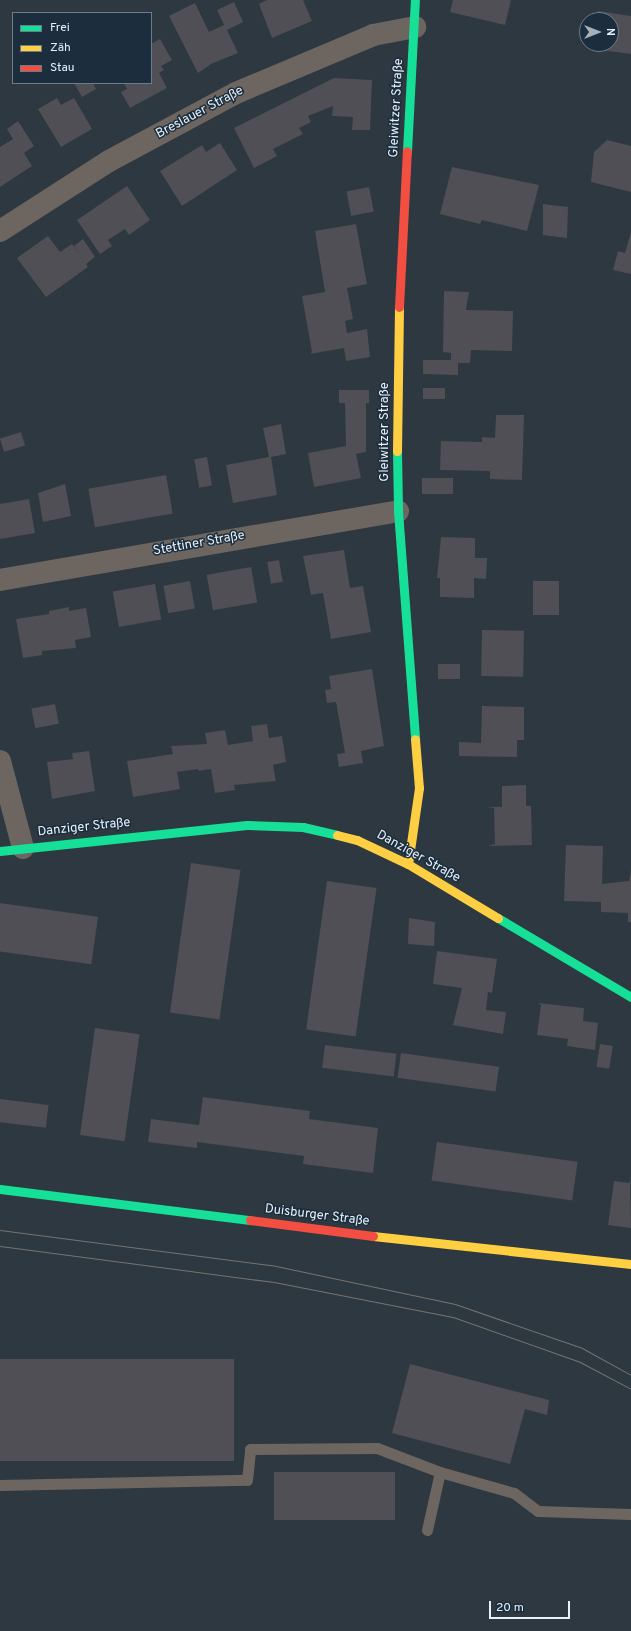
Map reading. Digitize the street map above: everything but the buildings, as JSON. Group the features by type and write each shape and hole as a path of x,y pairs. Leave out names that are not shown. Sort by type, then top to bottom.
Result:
{"street":[{"name":"Gleiwitzer Straße","path":"408,864 419,788 398,511 400,314 415,27 415,0"},
{"name":"Breslauer Straße","path":"0,231 109,161 236,93 373,35 415,27"},
{"name":"Stettiner Straße","path":"0,580 398,511"},
{"path":"0,761 23,848"},
{"name":"Danziger Straße","path":"0,851 246,824 303,827 357,840 408,864 631,996"},
{"name":"Duisburger Straße","path":"0,1189 478,1249 631,1264"}],"lane":[{"path":"0,1485 246,1480 250,1449 377,1448 440,1472 514,1494 538,1511 631,1514"},
{"path":"427,1530 440,1472"}],"tram line":[{"path":"0,1230 276,1266 455,1304 582,1348 631,1375"},
{"path":"0,1246 274,1282 453,1317 580,1362 631,1389"}],"traffic: fast":[{"path":"407,151 415,0"},
{"path":"397,451 398,511 415,739"},
{"path":"0,851 247,825 303,827 337,835"},
{"path":"498,918 631,997"},
{"path":"0,1189 250,1220"}],"traffic: slow":[{"path":"397,451 399,307"},
{"path":"408,864 419,788 415,739"},
{"path":"337,835 357,840 408,864 498,918"},
{"path":"373,1236 631,1264"}],"traffic: jam":[{"path":"399,307 407,151"},
{"path":"250,1220 373,1236"}]}
